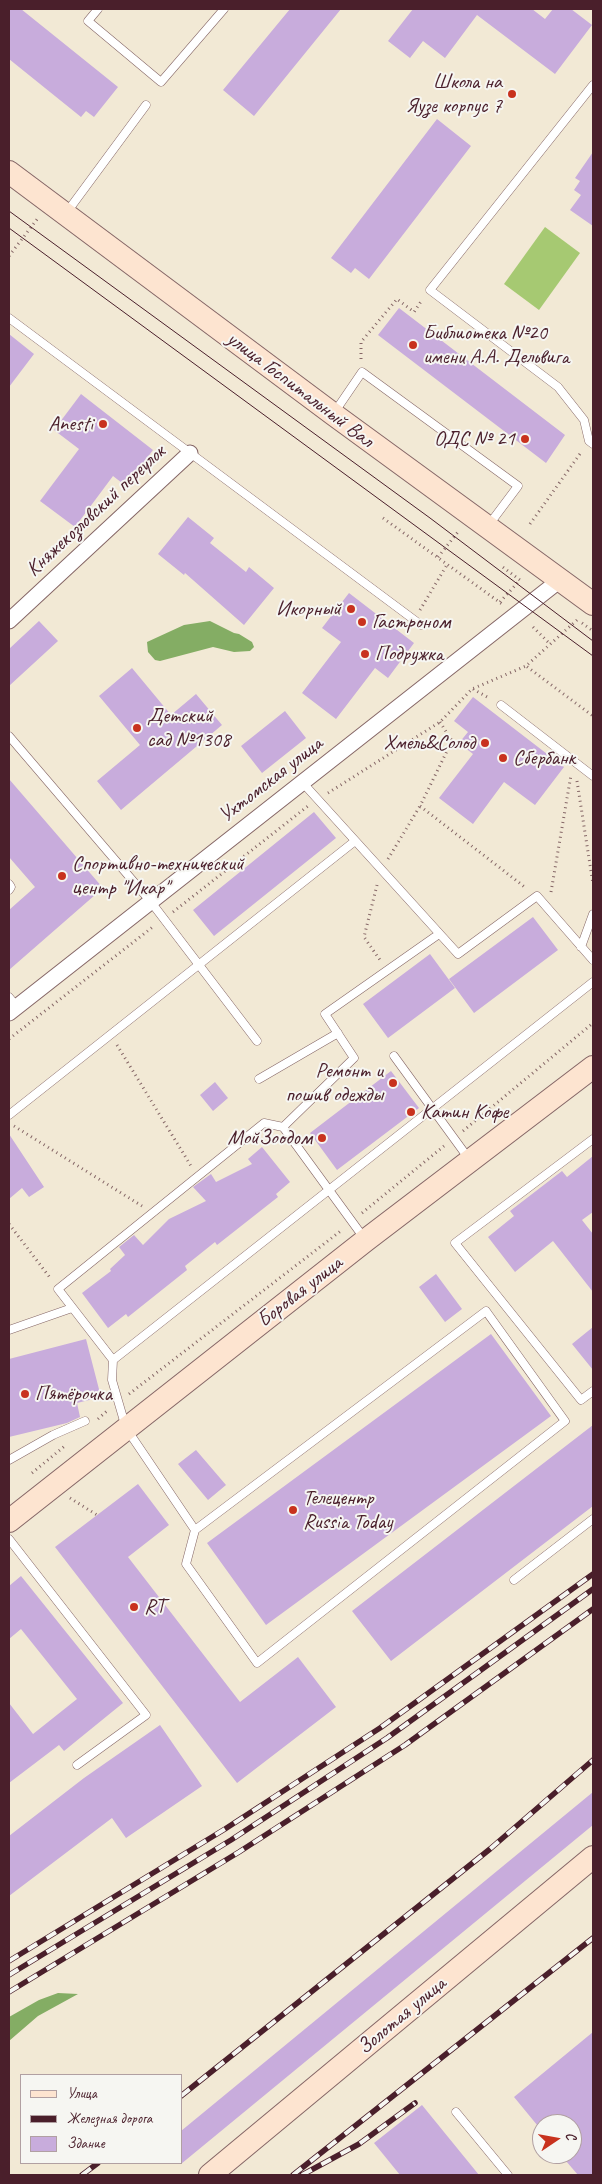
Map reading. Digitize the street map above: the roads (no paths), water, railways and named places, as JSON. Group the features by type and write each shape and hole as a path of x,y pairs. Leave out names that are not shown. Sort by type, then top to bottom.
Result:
{"street":[{"name":"улица Госпитальный Вал","path":"10,175 486,528 593,604"},
{"name":"Княжекозловский переулок","path":"9,621 190,453"},
{"name":"Ухтомская улица","path":"11,1006 150,902 560,580"},
{"name":"Боровая улица","path":"9,1520 366,1240 593,1067"},
{"name":"Золотая улица","path":"210,2175 593,1857"}],"lane":[{"path":"98,9 88,21 162,82 224,9"},
{"path":"591,442 584,420 558,387 430,290 593,86"},
{"path":"65,214 146,105"},
{"path":"9,318 418,622"},
{"path":"333,414 362,372 518,486 486,528"},
{"path":"501,705 593,776"},
{"path":"9,736 150,902 257,1041"},
{"path":"302,782 458,954 537,896 593,960"},
{"path":"9,1115 355,841"},
{"path":"9,884 11,887 9,890"},
{"path":"581,946 593,914"},
{"path":"283,1128 354,1058 325,1014 439,934"},
{"path":"113,1360 593,982"},
{"path":"259,1079 338,1034"},
{"path":"394,1056 470,1161"},
{"path":"195,1530 486,1311 564,1421 257,1663 186,1564 195,1530 126,1428 112,1380 113,1360 58,1289 264,1123 283,1128 366,1240"},
{"path":"593,1139 455,1243 581,1400 593,1391"},
{"path":"9,1330 72,1308"},
{"path":"9,1460 53,1435 85,1421"},
{"path":"514,1580 593,1519"},
{"path":"9,1539 146,1715 77,1765"},
{"path":"456,2112 508,2175"}],"tram line":[{"path":"9,211 430,518 593,641"},
{"path":"9,228 593,656"}],"railway":[{"path":"9,1961 225,1829 380,1728 593,1574"},
{"path":"9,1975 231,1840 387,1738 593,1589"},
{"path":"9,1992 239,1852 405,1745 593,1609"},
{"path":"182,2095 490,1849 593,1760"},
{"path":"293,2175 593,1938"},
{"path":"302,2175 359,2144 415,2103"},
{"path":"82,2175 97,2164"}],"place":[{"name":"Школа на Яузе корпус 7","path":"512,94"},
{"name":"Библиотека №20 имени А.А. Дельвига","path":"413,345"},
{"name":"Anesti","path":"103,424"},
{"name":"ОДС № 21","path":"525,439"},
{"name":"Икорный","path":"351,609"},
{"name":"Гастроном","path":"362,622"},
{"name":"Подружка","path":"365,654"},
{"name":"Детский сад №1308","path":"137,728"},
{"name":"Хмель&Солод","path":"485,743"},
{"name":"Сбербанк","path":"503,758"},
{"name":"Спортивно-технический центр \"Икар\"","path":"62,876"},
{"name":"Ремонт и пошив одежды","path":"393,1083"},
{"name":"Катин Кофе","path":"411,1112"},
{"name":"МойЗоодом","path":"322,1138"},
{"name":"Пятёрочка","path":"25,1394"},
{"name":"Телецентр Russia Today","path":"293,1510"},
{"name":"RT","path":"134,1607"}]}
